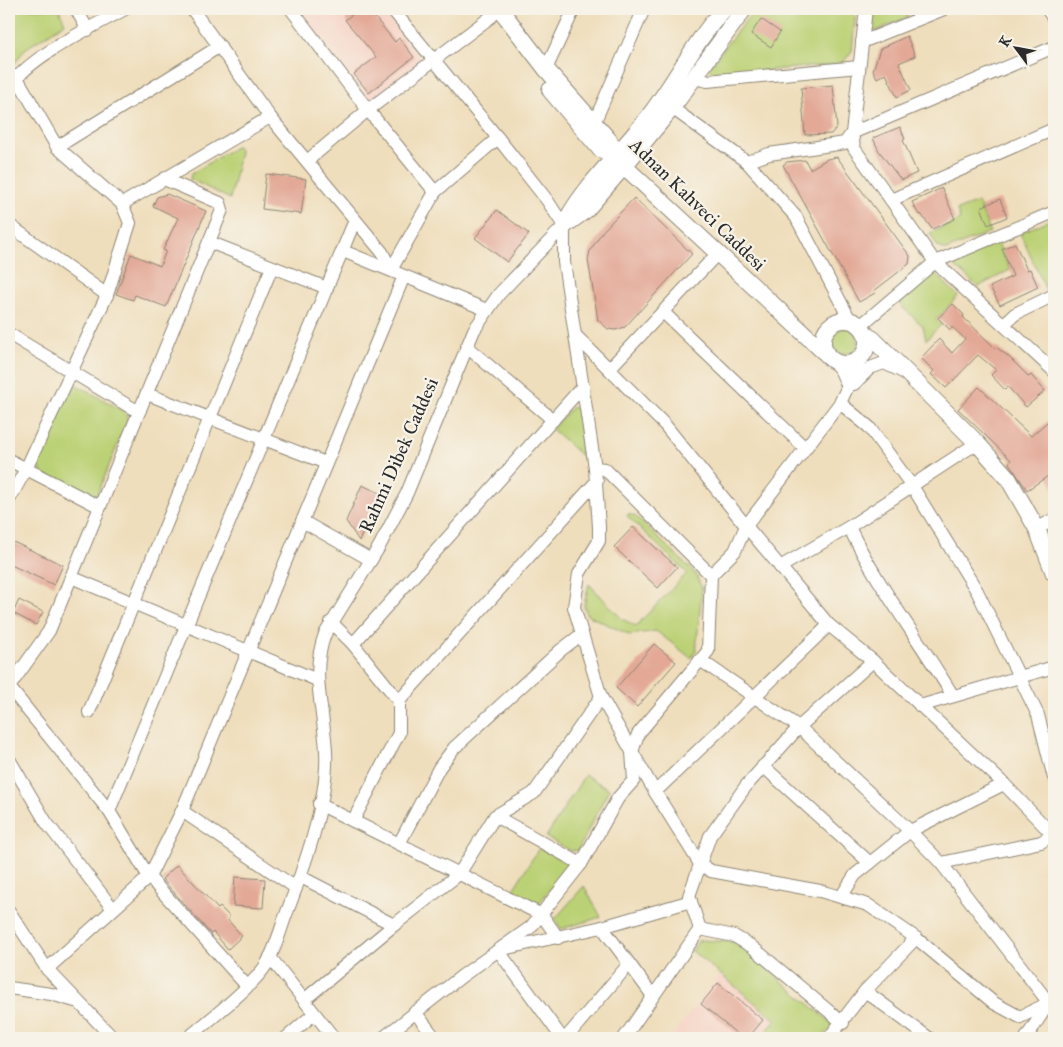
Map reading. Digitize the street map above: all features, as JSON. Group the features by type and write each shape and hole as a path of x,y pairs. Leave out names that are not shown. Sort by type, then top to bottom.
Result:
{"main road":[{"name":"Rahmi Dibek Caddesi","path":"564,226 586,210 696,43 724,9"},
{"name":"Rahmi Dibek Caddesi","path":"619,160 672,108 744,9"},
{"name":"Adnan Kahveci Caddesi","path":"493,11 594,122 609,140 619,160 829,357"},
{"path":"493,11 540,77 600,149 619,160"},
{"path":"902,369 863,356 848,365 829,357 823,338 826,331 836,322 859,327 873,339 977,444 1008,478 1037,529 1054,573"},
{"path":"859,327 863,356"},
{"path":"800,329 826,331"}],"street":[{"path":"76,9 88,30"},
{"path":"9,88 16,76 37,60 125,9"},
{"path":"192,9 270,117 382,252 391,270"},
{"path":"291,9 368,110 435,192"},
{"path":"392,9 498,138 547,200 564,226 564,262 596,474 599,542 580,574 574,607 601,697 655,792 700,864 711,870 762,879 868,904 916,938 994,1003 1020,1017 1052,1004"},
{"path":"546,69 574,9"},
{"path":"594,122 644,9"},
{"path":"866,9 852,133 854,148 935,262 1054,371"},
{"path":"862,42 944,9"},
{"path":"1047,9 1054,19"},
{"path":"307,161 493,11"},
{"path":"57,146 220,46"},
{"path":"748,162 769,154 845,143 852,133 1054,47"},
{"path":"693,78 707,81 859,67"},
{"path":"9,500 26,469 70,370 107,295 130,223 122,204 57,146 16,76"},
{"path":"672,108 748,162 796,217 859,327 935,262 1054,212"},
{"path":"122,204 270,117"},
{"path":"891,200 1054,129"},
{"path":"391,270 435,192 498,138"},
{"path":"164,179 220,203 222,210 49,631 9,687 108,811 148,877 247,986"},
{"path":"108,811 356,220"},
{"path":"9,224 107,295"},
{"name":"Rahmi Dibek Caddesi","path":"188,1038 247,986 265,967 299,883 320,804 326,752 317,680 321,645 330,622 388,531 422,460 474,330 499,294 564,226"},
{"path":"209,242 327,288"},
{"path":"343,251 487,310"},
{"path":"609,369 718,253"},
{"path":"89,712 272,267"},
{"path":"46,969 148,877 182,810 404,276"},
{"path":"1004,324 1015,314 1054,295"},
{"path":"663,312 805,448"},
{"path":"9,334 132,408 140,410"},
{"path":"575,335 664,425 829,625 873,660 1004,784 1054,836 1041,842 941,863"},
{"path":"468,347 554,420"},
{"path":"845,394 863,356"},
{"path":"829,357 841,371 845,394 912,486 977,591 1038,715 1054,778"},
{"path":"383,1038 415,1012 531,927 542,915 581,864 618,798 634,780 632,752 638,734 708,651 711,575 735,551 746,526 845,394 870,368 884,363 902,369"},
{"path":"353,644 554,420 582,386"},
{"path":"147,394 326,463"},
{"path":"780,567 849,527 977,444"},
{"path":"9,460 100,507"},
{"path":"399,701 596,474 605,469 711,575"},
{"path":"1037,529 1054,519"},
{"path":"302,521 371,560"},
{"path":"849,527 862,555 953,696"},
{"path":"71,577 317,680"},
{"path":"330,622 353,644 399,701 400,733 353,821"},
{"path":"655,792 829,625"},
{"path":"400,844 439,768 454,748 560,650 582,634"},
{"path":"700,660 799,727 910,831 941,863 1052,1004"},
{"path":"700,928 689,896 710,836 746,786 799,727 873,660"},
{"path":"920,706 1054,667"},
{"path":"304,1000 394,924 459,874 495,816 534,793 601,697"},
{"path":"9,759 46,822 113,909"},
{"path":"764,766 870,863"},
{"path":"841,897 855,875 910,831 1004,784"},
{"path":"320,804 542,915 558,938"},
{"path":"182,810 299,883 394,924"},
{"path":"495,816 581,864"},
{"path":"498,950 602,927 691,901"},
{"path":"9,911 34,953 46,969 113,1038"},
{"path":"602,927 653,996"},
{"path":"624,1038 700,928"},
{"path":"700,928 734,936 751,946 843,1024"},
{"path":"830,1038 843,1024 865,991 916,938"},
{"path":"498,950 564,1038 629,964"},
{"path":"270,957 334,1038"},
{"path":"9,988 51,994 77,1001"},
{"path":"865,991 929,1038"},
{"path":"1026,1038 1052,1004"},
{"path":"415,1012 435,1038"},
{"path":"286,1038 314,1014"}],"shaded area":[{"path":"299,9 381,9 422,60 370,102"},
{"path":"721,974 776,1020 761,1038 670,1038"}],"green space":[{"path":"9,9 59,9 65,23 25,49 9,71"},
{"path":"755,9 856,9 852,51 842,64 713,75 709,67"},
{"path":"874,9 905,9 908,17 871,33"},
{"path":"237,146 240,152 230,199 190,179 191,174"},
{"path":"978,202 990,232 946,250 938,247 930,233 960,220 957,210"},
{"path":"1054,218 1054,287 1046,290 1020,233"},
{"path":"997,241 1010,270 978,287 951,263"},
{"path":"935,273 958,296 936,320 941,325 926,340 923,326 898,303"},
{"path":"845,328 854,332 858,341 854,350 845,354 836,350 832,341 836,332"},
{"path":"77,385 125,412 128,420 96,497 43,474 38,466 65,398"},
{"path":"577,407 583,457 552,429 571,408"},
{"path":"628,514 635,516 695,573 702,588 696,651 691,658 656,631 630,635 587,615 584,605 589,584 622,619 636,626 687,573 627,516"},
{"path":"585,775 609,789 578,850 571,851 546,837"},
{"path":"539,848 567,863 567,868 539,903 532,904 511,893"},
{"path":"584,886 601,917 561,929 555,919"},
{"path":"699,940 735,942 834,1025 821,1038 761,1038 776,1020 692,951"}],"building":[{"path":"359,9 368,9 395,42 399,38 414,57 369,93 354,74 376,57 345,20"},
{"path":"761,19 780,32 771,47 751,34"},
{"path":"907,36 915,56 899,63 911,90 897,97 886,74 877,78 873,70 880,49"},
{"path":"833,85 837,127 831,134 805,135 801,88"},
{"path":"900,127 905,139 903,140 917,173 901,180 879,151 873,138"},
{"path":"837,157 910,256 909,264 874,291 875,293 859,302 783,165 787,162 805,160 810,169 827,159"},
{"path":"266,174 306,179 301,214 262,209"},
{"path":"942,188 955,219 932,229 921,214 919,215 912,202"},
{"path":"167,194 206,211 166,307 135,295 133,300 116,294 131,254 160,266 166,251 163,250 178,218 153,206 157,197"},
{"path":"634,198 692,254 625,327 615,330 608,329 598,320 588,260 590,251 602,232"},
{"path":"1000,199 1007,217 988,225 981,207"},
{"path":"497,210 529,234 507,262 475,238"},
{"path":"1015,243 1027,270 1030,269 1038,287 1000,305 990,287 1013,276 1002,249"},
{"path":"953,304 964,315 963,317 995,348 1009,357 1029,377 1031,375 1045,391 1026,407 1008,387 1005,390 991,375 996,370 978,355 946,388 931,374 934,371 921,358 939,339 952,353 965,339 952,327 950,330 938,318"},
{"path":"979,387 1031,436 1054,416 1054,489 1048,476 1027,490 1009,463 1011,460 958,409"},
{"path":"362,485 382,494 359,541 346,521"},
{"path":"633,527 677,567 658,588 614,547"},
{"path":"9,540 63,565 54,585 9,564"},
{"path":"19,600 43,612 36,625 13,613"},
{"path":"654,644 676,662 637,707 616,688"},
{"path":"177,865 218,909 220,907 230,917 227,919 242,936 228,949 213,932 211,934 162,879"},
{"path":"235,877 265,879 263,908 233,906"},
{"path":"718,983 763,1020 748,1038 742,1038 701,1004"}]}
